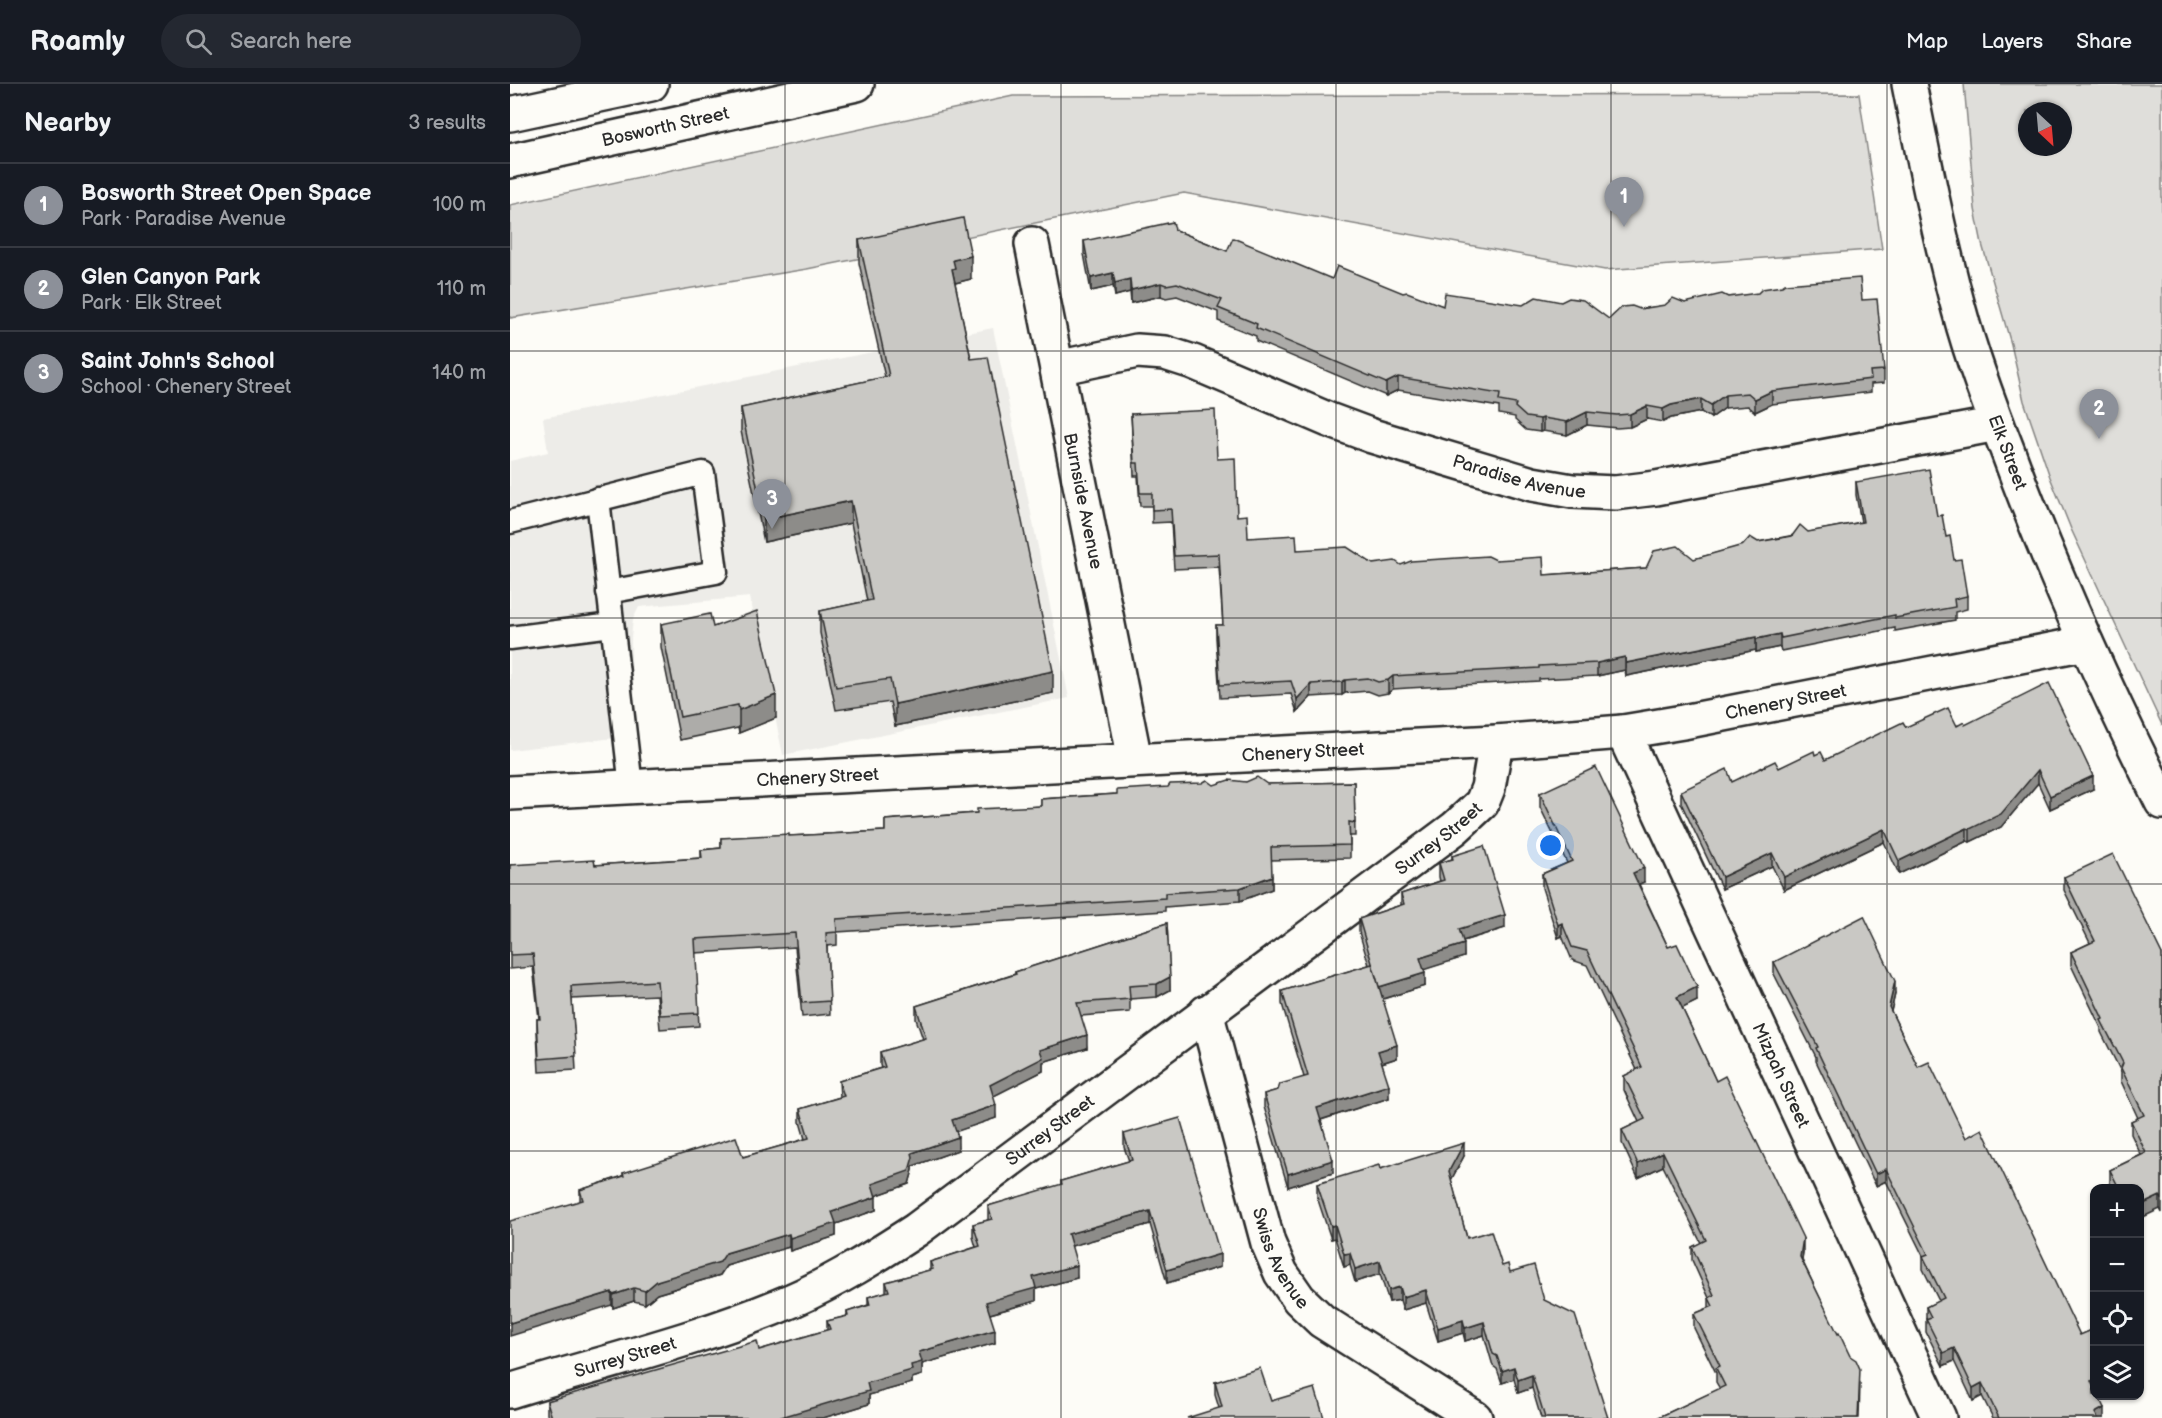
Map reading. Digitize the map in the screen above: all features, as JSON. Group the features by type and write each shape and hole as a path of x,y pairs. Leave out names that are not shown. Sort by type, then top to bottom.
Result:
{"street":[{"path":"510,114 651,84"},
{"name":"Bosworth Street","path":"510,161 857,84"},
{"name":"Elk Street","path":"1909,84 1959,311 1997,424 2044,547 2086,643 2162,802"},
{"name":"Burnside Avenue","path":"1032,244 1135,760"},
{"name":"Paradise Avenue","path":"1057,368 1137,351 1165,353 1193,362 1372,436 1532,484 1572,491 1615,493 1656,488 1997,424"},
{"name":"Chenery Street","path":"510,793 1496,742 1623,732 1683,723 2086,643"},
{"name":"Mizpah Street","path":"1623,732 1938,1418"},
{"name":"Surrey Street","path":"510,1390 725,1326 794,1299 855,1269 916,1230 1455,828 1482,803 1488,788 1496,742"},
{"name":"Swiss Avenue","path":"1206,1012 1268,1243 1281,1273 1299,1299 1322,1321 1475,1418"}],"lane":[{"path":"510,522 703,473 716,572 608,592"},
{"path":"598,499 631,787"},
{"path":"510,638 612,625"}],"shaded area":[{"path":"1964,84 2162,84 2162,725 2071,529 2050,477 2024,401 2011,344 1982,244 1975,209"},
{"path":"1859,94 1882,249 1605,270 1184,193 807,269 510,318 510,205 1013,96"},
{"path":"993,328 1069,698 783,755 750,597 639,607 633,619 631,638 632,736 510,750 510,461 548,452 543,418"}],"building":[{"path":"963,218 971,256 953,260 955,268 952,269 971,359 988,357 1053,671 895,704 890,679 836,687 820,611 872,600 851,501 764,519 741,408 889,376 859,240"},
{"path":"1173,222 1175,230 1227,251 1233,238 1332,279 1337,266 1403,293 1407,292 1443,306 1445,293 1523,305 1536,297 1561,302 1569,298 1583,300 1609,319 1622,307 1632,306 1640,309 1665,305 1673,298 1685,303 1722,294 1728,297 1758,293 1762,289 1785,284 1860,278 1862,300 1877,299 1884,370 1870,371 1871,379 1772,391 1755,399 1748,393 1725,395 1711,405 1701,399 1671,405 1663,409 1647,406 1630,414 1587,412 1567,422 1526,417 1515,407 1516,404 1499,401 1500,394 1398,377 1386,383 1256,328 1257,324 1218,308 1222,300 1177,283 1166,285 1161,283 1131,290 1130,279 1115,283 1113,273 1091,278 1084,241"},
{"path":"1215,410 1217,459 1235,458 1237,516 1247,515 1248,538 1296,535 1297,550 1347,547 1373,564 1395,561 1401,565 1411,561 1488,556 1496,560 1543,557 1544,575 1646,568 1654,551 1678,546 1694,559 1743,545 1750,537 1758,542 1792,536 1800,525 1808,532 1863,522 1856,482 1929,469 1937,516 1942,515 1946,537 1950,536 1954,560 1961,559 1967,596 1954,599 1955,607 1895,618 1895,615 1781,638 1780,634 1756,639 1756,637 1626,663 1625,657 1597,663 1539,666 1539,668 1393,676 1388,680 1378,682 1368,678 1345,680 1311,684 1297,699 1291,681 1220,685 1216,625 1223,625 1219,554 1174,556 1171,509 1152,510 1152,493 1140,493 1138,463 1134,463 1131,414"},
{"path":"757,611 776,695 739,710 738,705 680,717 661,624 710,614 713,627"},
{"path":"2049,683 2093,776 2050,796 2038,770 2001,814 1899,861 1884,829 1784,877 1772,853 1722,877 1681,791 1727,769 1732,782 1775,761 1779,768 1814,751 1815,755 1821,752 1825,760 1903,722 1906,727 1948,708 1957,726 1964,722 1965,725"},
{"path":"1596,767 1644,868 1633,873 1668,947 1677,944 1697,987 1677,997 1716,1081 1725,1076 1803,1238 1800,1257 1838,1334 1860,1369 1858,1418 1657,1418 1725,1386 1716,1368 1720,1366 1694,1314 1713,1306 1709,1298 1714,1295 1692,1247 1706,1240 1663,1152 1638,1164 1622,1130 1645,1119 1624,1076 1642,1067 1587,951 1572,947 1562,923 1558,925 1542,874 1572,861 1540,793"},
{"path":"1257,777 1267,784 1354,782 1355,823 1349,822 1350,845 1271,847 1272,876 1240,888 1165,893 1165,898 836,919 837,932 826,933 830,1001 802,1003 795,933 695,939 699,1013 660,1015 657,981 571,986 576,1056 539,1059 537,1019 540,1019 533,954 510,955 510,865 594,860 595,865 702,858 701,850 721,848 721,838 885,831 885,820 977,813 977,809 1041,806 1041,799 1117,794 1117,790 1168,787 1170,784 1202,783 1207,780 1214,785 1229,780 1246,782"},
{"path":"1484,846 1505,915 1459,929 1464,944 1420,958 1425,973 1379,987 1359,919 1404,904 1401,894 1444,880 1439,863 1453,859 1452,856"},
{"path":"2113,854 2162,954 2162,1200 2160,1196 2144,1204 2144,1184 2117,1184 2110,1170 2146,1153 2131,1121 2144,1115 2121,1068 2123,1063 2071,952 2095,941 2064,877"},
{"path":"1864,916 1895,981 1889,1007 1918,1067 1929,1062 1966,1138 1982,1129 2080,1335 2090,1331 2090,1400 2100,1400 2104,1408 2095,1413 2098,1418 1999,1418 1982,1383 1973,1388 1954,1348 1943,1353 1926,1319 1931,1317 1926,1307 1944,1298 1923,1256 1928,1254 1886,1169 1876,1174 1816,1048 1818,1047 1774,962"},
{"path":"1167,923 1170,977 1157,984 1129,986 1130,999 1077,1003 1087,1035 1040,1050 1043,1058 990,1085 996,1105 952,1120 958,1137 912,1153 909,1171 872,1184 876,1197 832,1212 836,1223 790,1238 789,1234 726,1253 720,1262 657,1281 645,1291 634,1288 613,1295 612,1292 510,1323 510,1221 583,1200 580,1190 624,1176 623,1173 736,1137 743,1157 809,1138 800,1109 844,1096 839,1081 885,1067 880,1052 926,1038 916,1006"},
{"path":"1372,964 1397,1045 1378,1051 1389,1085 1317,1108 1333,1160 1288,1174 1264,1094 1278,1090 1280,1084 1308,1076 1282,991"},
{"path":"1180,1118 1220,1254 1167,1270 1150,1211 1068,1234 1077,1265 1033,1277 1036,1288 986,1302 995,1330 919,1352 922,1362 911,1365 912,1370 867,1383 869,1391 778,1418 552,1418 547,1401 757,1341 759,1350 830,1329 827,1321 848,1316 847,1312 870,1305 868,1297 889,1291 886,1282 933,1269 930,1262 980,1246 973,1224 992,1219 988,1206 1132,1160 1124,1134"},
{"path":"1464,1143 1449,1171 1467,1238 1491,1231 1502,1266 1508,1264 1510,1272 1534,1265 1544,1300 1575,1315 1608,1418 1545,1418 1532,1375 1518,1380 1514,1367 1502,1371 1497,1356 1493,1354 1484,1322 1465,1328 1463,1320 1438,1328 1426,1290 1403,1297 1400,1287 1389,1290 1380,1261 1355,1269 1350,1253 1344,1254 1335,1225 1331,1226 1317,1184 1379,1165 1380,1169"},
{"path":"1260,1368 1271,1401 1315,1388 1324,1418 1187,1418 1222,1407 1215,1382"}],"place":[{"name":"Bosworth Street Open Space","path":"1624,227"},
{"name":"Glen Canyon Park","path":"2099,439"},
{"name":"Saint John's School","path":"772,529"}]}
